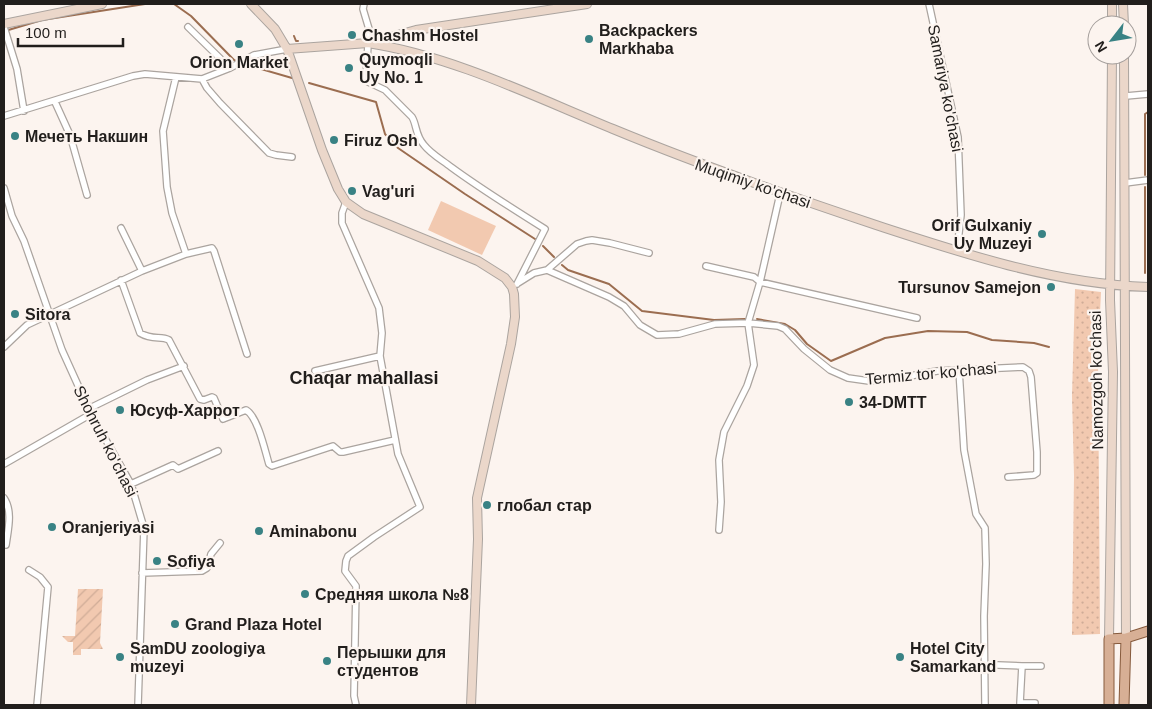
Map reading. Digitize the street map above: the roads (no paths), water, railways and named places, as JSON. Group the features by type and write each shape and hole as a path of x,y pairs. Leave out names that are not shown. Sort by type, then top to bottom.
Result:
{"main road":[{"path":"4,26 102,4"},
{"path":"251,4 274,30 287,49 322,150 338,189 346,202 363,214 478,261 514,286 516,309 512,344 477,498 478,539 471,705"},
{"path":"287,49 368,43 416,30 587,4"},
{"name":"Muqimiy ko'chasi","path":"368,43 418,54 492,79 692,162 780,194 958,251 1030,272 1110,285 1148,287"},
{"name":"Namozgoh ko'chasi","path":"1108,705 1113,372 1110,285 1112,65"},
{"name":"Namozgoh ko'chasi","path":"1124,65 1126,96 1124,286 1127,451 1124,705"},
{"path":"1112,449 1127,451"},
{"path":"1109,640 1126,638 1148,631"}],"street":[{"path":"364,4 363,8 369,29 366,77 368,82 385,90 412,117 415,130 425,147 465,177 545,229 514,286"},
{"name":"Samariya ko'chasi","path":"929,4 958,137 961,215 958,251"},
{"path":"4,26 17,69 24,111"},
{"path":"188,27 230,68"},
{"path":"4,116 55,102 133,76 145,74 202,78 230,68 260,53 287,49"},
{"path":"176,77 163,131 167,187 172,213 186,254"},
{"path":"202,78 207,88 220,103 269,152 292,157"},
{"path":"1126,96 1148,94"},
{"path":"55,102 70,135 87,195"},
{"path":"1125,183 1146,181"},
{"name":"Shohruh ko'chasi","path":"4,188 12,216 24,241 62,350 90,412 131,484 144,528 138,705"},
{"path":"719,530 721,502 718,460 724,432 747,386 754,365 748,323 760,282 780,194"},
{"path":"346,202 342,214 342,223 379,308 382,333 380,356 398,454 420,507 353,552 346,561 345,570 356,586 354,696 356,705"},
{"path":"121,228 142,271"},
{"path":"514,286 534,273 547,270 577,244 592,240 649,253"},
{"path":"4,347 27,326 122,280 186,254 212,248 247,354"},
{"path":"706,266 754,276 760,282 917,318"},
{"name":"Termiz tor ko'chasi","path":"547,270 610,296 624,306 640,325 657,334 679,334 708,325 748,323 778,326 785,329 804,349 830,370 848,378 884,380 937,371 1023,366 1029,371 1034,409 1037,473 1034,475 1008,477"},
{"path":"122,280 140,333 154,339 167,338 184,366 200,399 214,398 223,419 246,410 248,411 255,421 269,464 272,466 333,446 340,452 343,452 395,440"},
{"path":"315,371 380,356"},
{"path":"4,464 147,380 184,366"},
{"path":"959,370 964,450 976,514 985,528 985,705"},
{"path":"131,484 173,465 178,469 218,451"},
{"path":"4,498 8,504 9,512 6,545"},
{"path":"142,573 202,571 207,568 211,554 220,543"},
{"path":"29,570 40,577 48,587 37,705"},
{"path":"998,665 1040,666"},
{"path":"1022,666 1020,703 1035,703"}],"waterway":[{"path":"5,31 42,20 145,4"},
{"path":"174,4 191,16 234,60 239,62"},
{"path":"294,36 296,41 298,41"},
{"path":"244,64 292,78"},
{"path":"309,83 376,102 385,134 398,148 535,239"},
{"path":"1145,175 1145,114 1148,112"},
{"path":"1145,187 1145,273"},
{"path":"543,246 554,257"},
{"path":"562,265 568,270 609,284 642,311 714,320 745,319"},
{"path":"757,319 785,324 795,330 807,344 831,361 885,338 928,331 967,332 992,340 1034,343 1049,347"}],"place":[{"name":"Chashm Hostel","path":"352,35"},
{"name":"Backpackers Markhaba","path":"589,39"},
{"name":"Orion Market","path":"239,44"},
{"name":"Quymoqli Uy No. 1","path":"349,68"},
{"name":"Мечеть Накшин","path":"15,136"},
{"name":"Firuz Osh","path":"334,140"},
{"name":"Vag'uri","path":"352,191"},
{"name":"Orif Gulxaniy Uy Muzeyi","path":"1042,234"},
{"name":"Tursunov Samejon","path":"1051,287"},
{"name":"Sitora","path":"15,314"},
{"name":"34-DMTT","path":"849,402"},
{"name":"Юсуф-Харрот","path":"120,410"},
{"name":"глобал стар","path":"487,505"},
{"name":"Oranjeriyasi","path":"52,527"},
{"name":"Aminabonu","path":"259,531"},
{"name":"Sofiya","path":"157,561"},
{"name":"Средняя школа №8","path":"305,594"},
{"name":"Grand Plaza Hotel","path":"175,624"},
{"name":"SamDU zoologiya muzeyi","path":"120,657"},
{"name":"Hotel City Samarkand","path":"900,657"},
{"name":"Перышки для студентов","path":"327,661"}],"district":[{"name":"Chaqar mahallasi","path":"364,378"}]}
